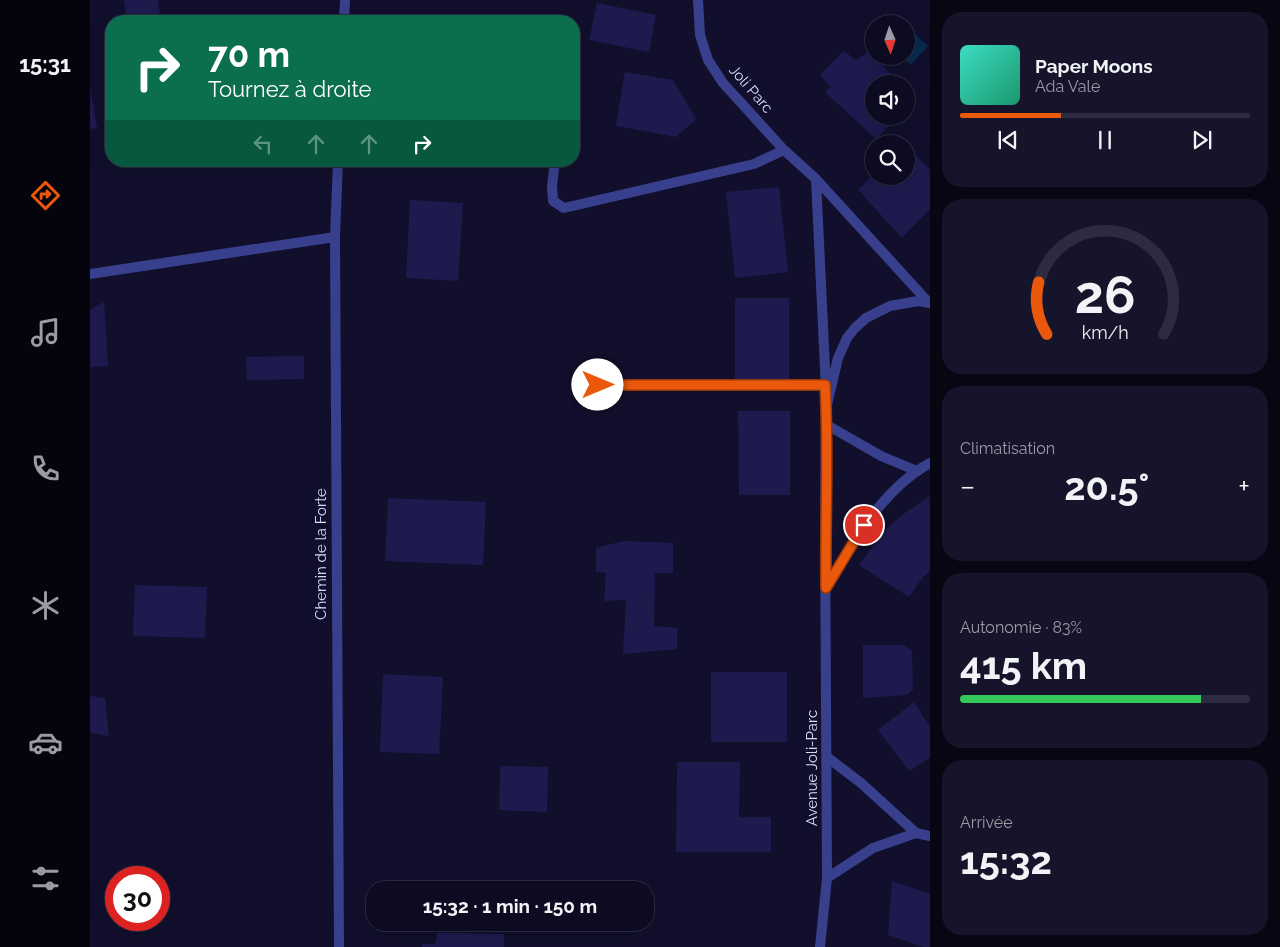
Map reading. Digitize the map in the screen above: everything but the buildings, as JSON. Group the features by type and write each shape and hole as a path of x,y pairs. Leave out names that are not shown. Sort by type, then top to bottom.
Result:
{"street":[{"path":"344,15 345,0"},
{"name":"Joli Parc","path":"698,0 700,36 708,60 723,82 784,150 816,179 930,303"},
{"path":"554,167 552,186 553,201 564,208 754,164 784,150"},
{"name":"Chemin de la Forte","path":"338,167 335,237 339,947"},
{"name":"Avenue Joli-Parc","path":"816,179 827,425 825,526 827,878 820,947"},
{"path":"90,274 335,237"},
{"path":"826,410 838,358 847,338 855,328 866,318 890,306 918,301 930,303"},
{"path":"579,385 825,385"},
{"path":"827,425 882,456 917,471"},
{"path":"826,588 864,525 888,496 917,471 930,463"},
{"path":"827,757 861,783 916,833 930,836"},
{"path":"827,878 873,848 916,833"}],"water":[{"path":"915,36 928,46 915,61"}],"route":[{"path":"598,385 825,385 827,425 826,588 864,525"}]}
